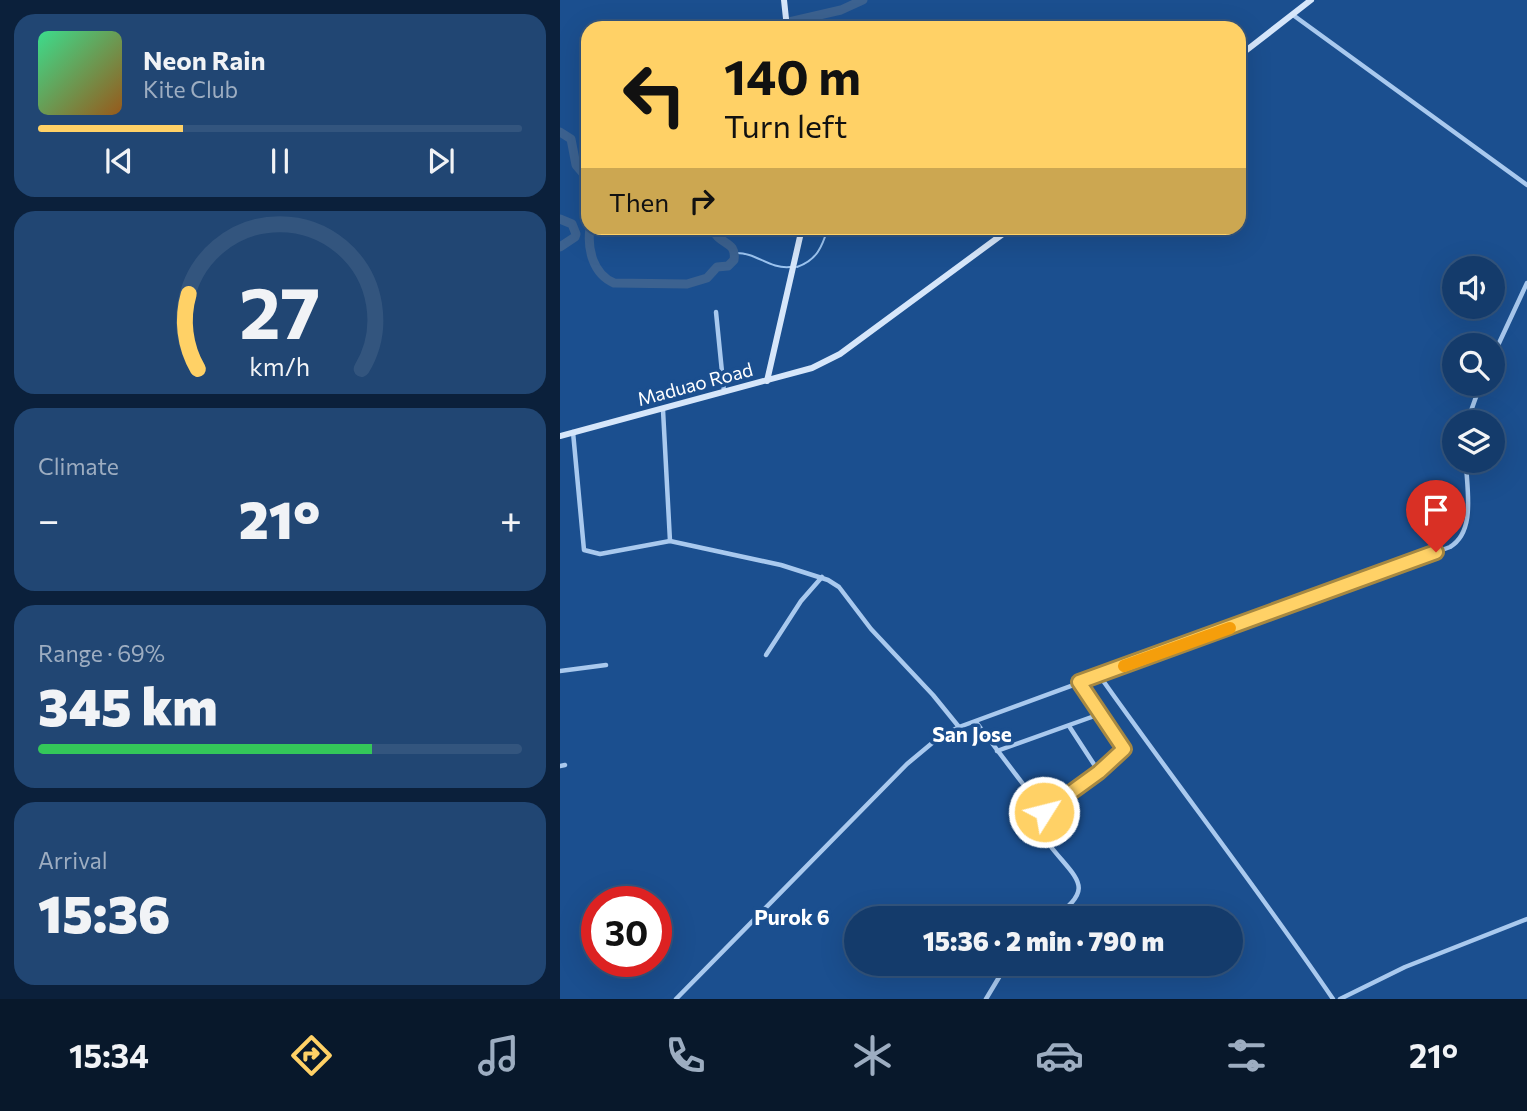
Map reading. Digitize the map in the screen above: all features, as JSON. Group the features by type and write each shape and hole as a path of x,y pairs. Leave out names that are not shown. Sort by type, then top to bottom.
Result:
{"main road":[{"path":"784,0 786,21"},
{"path":"1246,51 1311,0"},
{"name":"Maduao Road","path":"560,436 767,381 800,235"},
{"path":"767,381 812,368 840,354 1002,235"}],"street":[{"path":"1293,15 1527,185"},
{"path":"1504,333 1527,283"},
{"path":"716,312 724,391"},
{"path":"663,410 670,541"},
{"path":"573,432 584,550 600,554 670,541 780,565 821,578 839,587 871,629 959,727"},
{"path":"676,999 906,764 937,739 959,727 1079,682 1450,547 1461,537 1466,522 1466,473"},
{"path":"766,655 801,601 821,578"},
{"path":"560,671 606,665"},
{"path":"1099,675 1272,910 1333,999"},
{"path":"1044,812 1099,772 1124,749 1079,682"},
{"path":"997,751 1100,715"},
{"path":"976,721 1052,824 1046,836 1048,843 1080,887 1076,900 1068,906"},
{"path":"1069,725 1099,772"},
{"path":"1340,999 1405,967 1527,919"},
{"path":"986,999 1000,976"}],"waterway":[{"path":"793,21 841,10 863,0"},
{"path":"560,132 571,139 576,165 581,171"},
{"path":"560,219 572,224 576,234 560,247"},
{"path":"590,235 591,252 596,267 614,283 687,284 707,278 717,267 728,266 734,260 733,249 716,235"},
{"path":"797,267 818,252 825,235"},
{"path":"735,253 750,255 776,266 790,267"}],"slow traffic":[{"path":"1124,666 1230,628"}],"district":[{"name":"San Jose","path":"972,735"},
{"name":"Purok 6","path":"792,918"}],"route":[{"path":"1044,812 1099,772 1124,749 1079,682 1436,552"}]}
